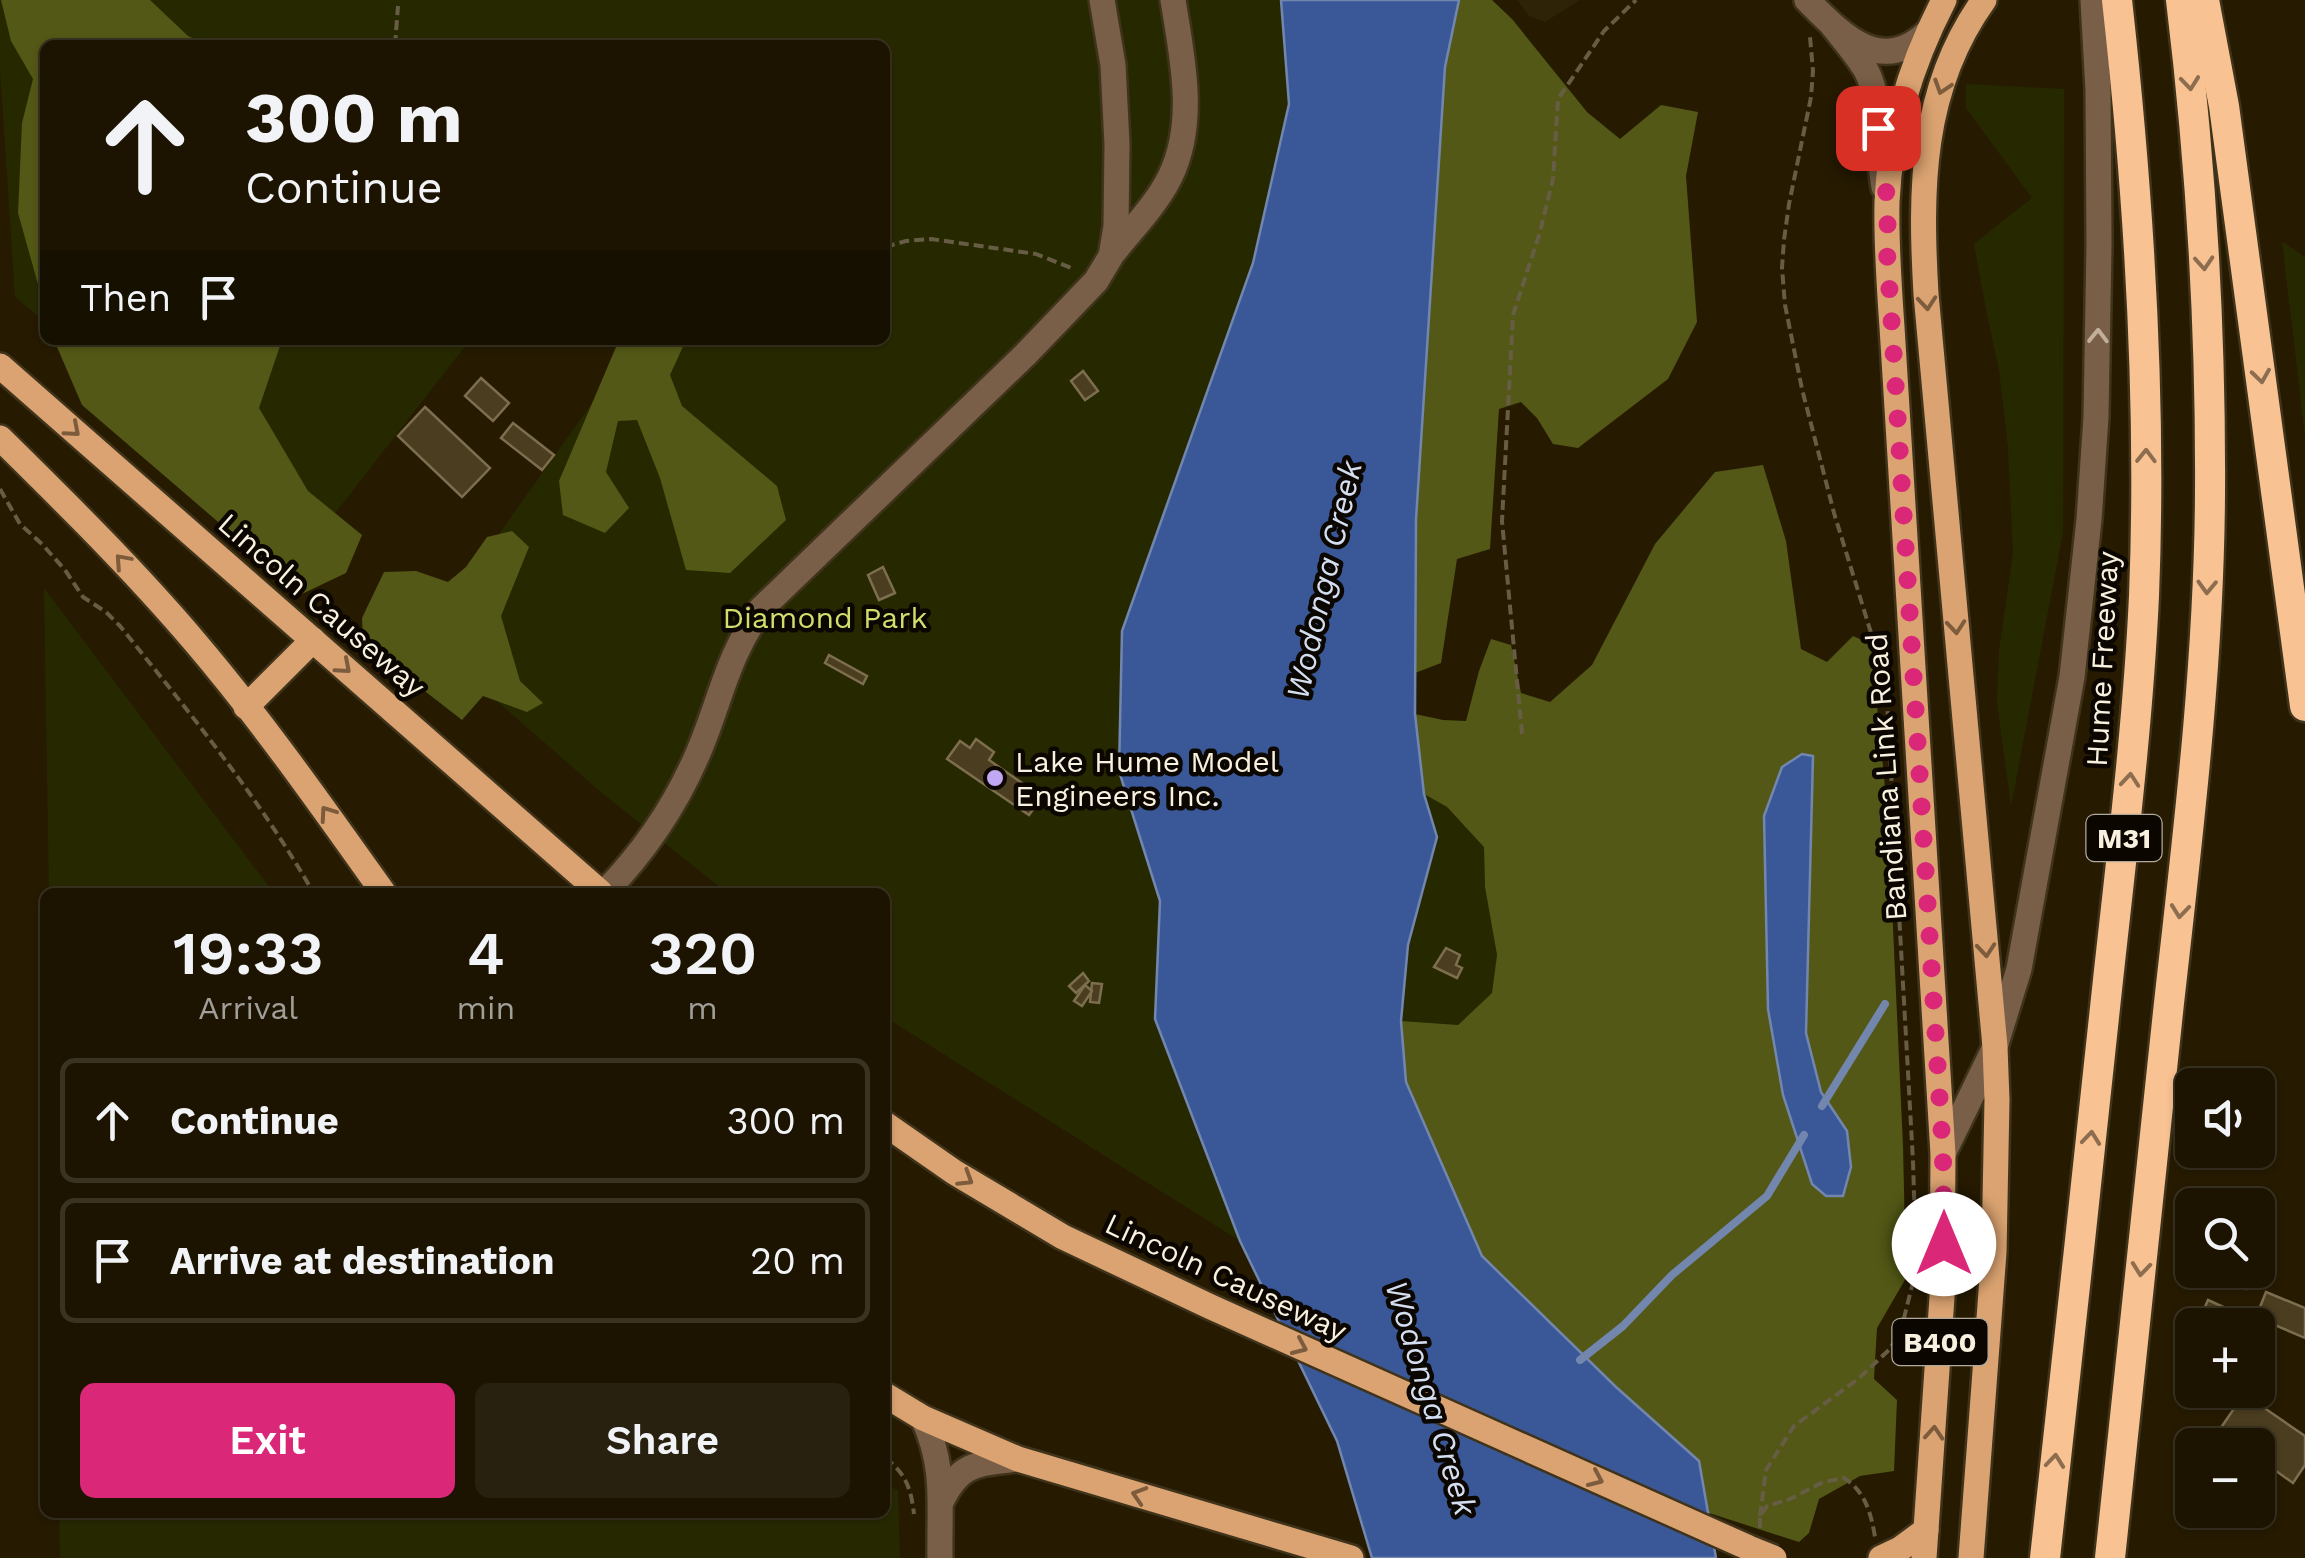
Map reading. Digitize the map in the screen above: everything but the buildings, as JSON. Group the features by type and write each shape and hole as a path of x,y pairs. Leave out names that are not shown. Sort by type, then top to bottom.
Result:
{"highway":[{"name":"Hume Freeway","path":"2045,1558 2130,777 2144,597 2146,433 2130,115 2118,0"},
{"name":"M31","path":"2110,1558 2190,818 2204,652 2210,496 2208,329 2198,165 2181,0"},
{"path":"2204,0 2224,106 2305,706"}],"main road":[{"name":"Bandiana Link Road","path":"1924,1558 1942,1297 1943,1154 1888,272 1888,201 1910,80 1944,0"},
{"name":"B400","path":"1971,1558 1996,1208 1995,1046 1930,330 1923,206 1924,164 1938,98 1959,41 1984,0"},
{"name":"Lincoln Causeway","path":"0,366 597,888"},
{"path":"0,438 105,542 196,644 306,784 381,888"},
{"path":"246,707 313,640"},
{"name":"Lincoln Causeway","path":"890,1127 954,1172 1062,1237 1774,1558"},
{"path":"890,1399 922,1418 1018,1459 1352,1558"},
{"path":"1881,1558 1926,1530"}],"street":[{"path":"1102,0 1111,51 1118,144 1117,209 1111,256"},
{"path":"607,888 621,876 677,797 699,752 737,646 761,609 1025,355 1096,280 1156,200 1180,150 1185,108 1186,84 1173,0"},
{"path":"1808,0 1821,27 1864,68 1870,81 1888,201"},
{"path":"1943,1154 1995,1046 2012,997 2024,951 2072,677 2096,417 2098,90 2093,0"},
{"path":"1821,27 1854,43 1884,50 1906,46 1929,31"},
{"path":"922,1418 937,1454 940,1558"},
{"path":"941,1502 961,1472 1018,1459"}],"path":[{"path":"1522,734 1502,521 1513,315 1553,179 1558,99 1604,32 1636,0"},
{"path":"395,40 398,6"},
{"path":"1760,1530 1766,1470 1794,1426 1858,1380 1890,1350 1908,1309 1915,1262 1913,1161 1887,701 1876,649 1834,514 1802,390 1783,286 1788,204 1821,27"},
{"path":"890,246 932,239 1007,249 1053,259 1096,280"},
{"path":"0,488 20,524 66,570 83,597 120,626 221,752 282,838 311,888"},
{"path":"890,1461 908,1480 916,1527"},
{"path":"1760,1516 1767,1506 1823,1482 1844,1478 1856,1486 1864,1500 1881,1558"}],"shaded area":[{"path":"1517,0 1580,0 1545,22 1529,16"}],"green space":[{"name":"Diamond Park","path":"0,0 1281,0 1289,104 1253,263 1122,632 1119,771 1160,901 1155,1019 1240,1241 890,1020 890,888 721,888 602,793 425,638 633,345 890,345 890,40 40,40 40,318 15,297 0,69"},
{"path":"1,0 150,0 196,40 40,40 40,291 18,213 22,123 33,79 11,41"},
{"path":"1459,0 1492,0 1587,112 1620,139 1661,105 1698,112 1686,176 1697,322 1668,379 1578,448 1553,444 1537,418 1521,402 1499,409 1490,549 1457,559 1441,663 1415,673 1416,520 1445,66"},
{"path":"1966,84 2064,89 2063,532 2011,807 1997,702 1999,651 2013,553 2008,448 1999,370 1974,244 2032,198 1966,108"},
{"path":"2282,241 2305,257 2305,436"},
{"path":"56,345 280,345 259,408 308,491 362,535 346,573 302,594 82,405"},
{"path":"73,345 466,345 312,543"},
{"path":"617,345 684,345 670,375 682,406 777,486 786,520 730,573 686,570 660,478 637,420 618,421 606,472 629,508 605,533 563,515 559,481"},
{"path":"1763,465 1786,541 1801,649 1827,662 1853,636 1871,644 1888,818 1906,1278 1877,1328 1874,1379 1897,1400 1894,1471 1860,1476 1819,1499 1809,1533 1799,1542 1709,1513 1699,1461 1616,1387 1482,1255 1406,1082 1401,1021 1458,1025 1492,993 1497,955 1485,887 1484,847 1447,807 1424,794 1415,714 1466,721 1491,639 1511,645 1521,693 1550,702 1592,665 1655,544 1715,472","holes":["1813,756 1806,1033 1821,1092 1847,1131 1783,1095"]},
{"path":"512,531 529,547 501,616 520,681 543,703 527,712 483,696 462,720 363,643 362,618 384,572 416,571 448,582 466,567 487,537"},
{"path":"44,588 270,888 49,888"},
{"path":"1424,794 1446,807 1484,846 1485,887 1497,955 1493,993 1457,1025 1401,1021 1408,945 1437,837"},
{"path":"890,1485 898,1491 900,1558 60,1558 59,1518 890,1518"}],"water":[{"name":"Wodonga Creek","path":"1281,0 1459,0 1445,67 1416,520 1415,714 1424,794 1437,837 1408,945 1401,1021 1406,1082 1482,1256 1616,1387 1699,1461 1716,1558 1372,1558 1337,1441 1240,1241 1155,1019 1160,901 1119,771 1122,631 1253,263 1289,104"},
{"path":"1802,754 1813,756 1806,1033 1821,1092 1847,1131 1851,1167 1843,1196 1826,1196 1812,1184 1783,1095 1768,1009 1764,816 1782,767"}],"waterway":[{"path":"1822,1106 1885,1004"},
{"path":"1580,1360 1623,1326 1672,1275 1767,1196 1804,1135"}],"place":[{"name":"Lake Hume Model Engineers Inc.","path":"995,778"}],"route":[{"path":"1878,128 1888,201 1887,253 1943,1154 1944,1244"}]}
